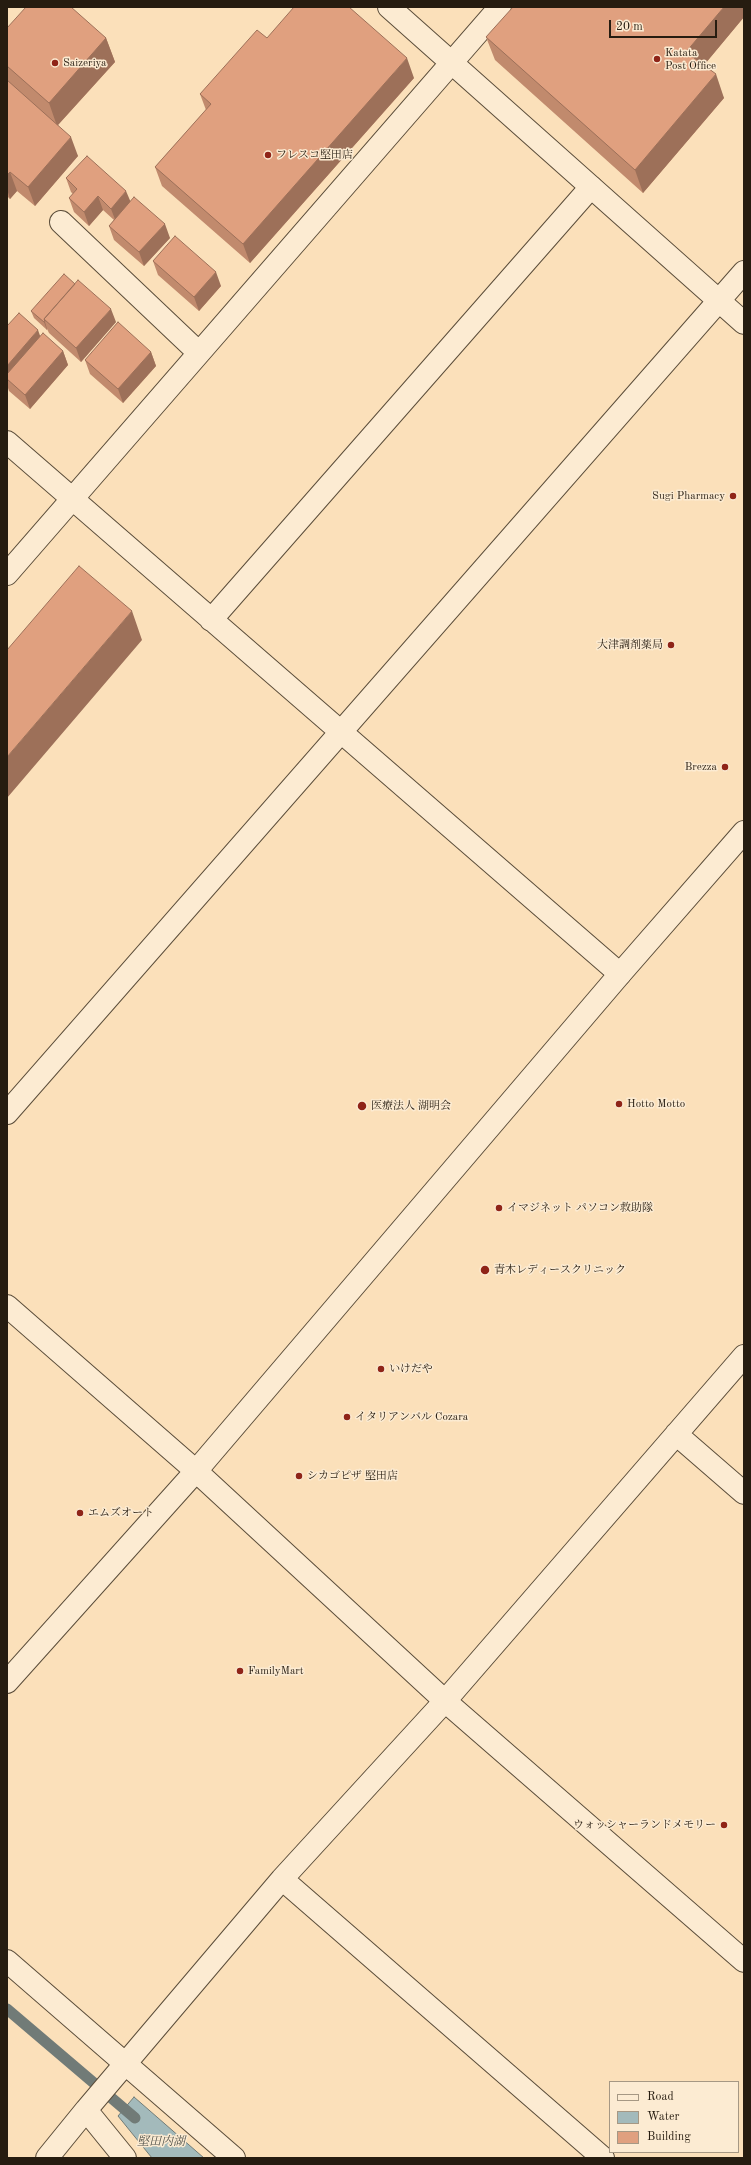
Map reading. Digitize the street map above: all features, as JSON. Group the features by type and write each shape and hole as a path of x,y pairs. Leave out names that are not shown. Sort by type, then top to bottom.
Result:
{"street":[{"path":"389,7 744,323"},
{"path":"7,574 500,7"},
{"path":"211,620 591,187"},
{"path":"61,222 199,353"},
{"path":"7,1113 744,272"},
{"path":"7,442 620,974"},
{"path":"7,1682 196,1471 620,974 744,832"},
{"path":"7,1306 196,1471 445,1701 744,1962"},
{"path":"47,2158 125,2063 282,1879 445,1701 744,1356"},
{"path":"676,1434 744,1493"},
{"path":"282,1879 603,2158"},
{"path":"7,1961 234,2158"},
{"path":"86,2110 125,2158"}],"water":[{"name":"堅田内湖","path":"134,2097 204,2158 152,2158 118,2116"}],"building":[{"path":"26,7 71,7 106,38 49,103 7,66 7,28"},
{"name":"フレスコ堅田店","path":"294,7 349,7 407,58 243,244 155,167 211,104 200,94 257,30 267,38"},
{"path":"513,7 724,7 686,52 716,74 635,170 486,37"},
{"path":"7,80 71,137 28,187 10,172 7,175"},
{"path":"87,156 126,191 111,209 98,196 84,212 69,198 77,189 66,178"},
{"path":"134,197 165,224 139,252 109,226"},
{"path":"175,236 216,272 194,297 153,261"},
{"path":"64,274 75,284 44,319 44,322 31,311"},
{"path":"78,280 111,309 76,348 44,319"},
{"path":"19,313 38,330 7,366 7,326"},
{"path":"118,322 151,352 118,389 85,360"},
{"path":"43,333 63,351 25,395 7,379 7,374"},
{"path":"79,566 132,611 7,757 7,650"}],"waterway":[{"path":"7,2009 135,2118"}],"place":[{"name":"Katata Post Office","path":"657,59"},
{"name":"Saizeriya","path":"55,63"},
{"name":"フレスコ堅田店","path":"268,155"},
{"name":"Sugi Pharmacy","path":"733,496"},
{"name":"大津調剤薬局","path":"671,645"},
{"name":"Brezza","path":"725,767"},
{"name":"Hotto Motto","path":"619,1104"},
{"name":"医療法人 湖明会","path":"362,1106"},
{"name":"イマジネット パソコン救助隊","path":"499,1208"},
{"name":"青木レディースクリニック","path":"485,1270"},
{"name":"いけだや","path":"381,1369"},
{"name":"イタリアンバル Cozara","path":"347,1417"},
{"name":"シカゴピザ 堅田店","path":"299,1476"},
{"name":"エムズオート","path":"80,1513"},
{"name":"FamilyMart","path":"240,1671"},
{"name":"ウォッシャーランドメモリー","path":"724,1825"}]}
